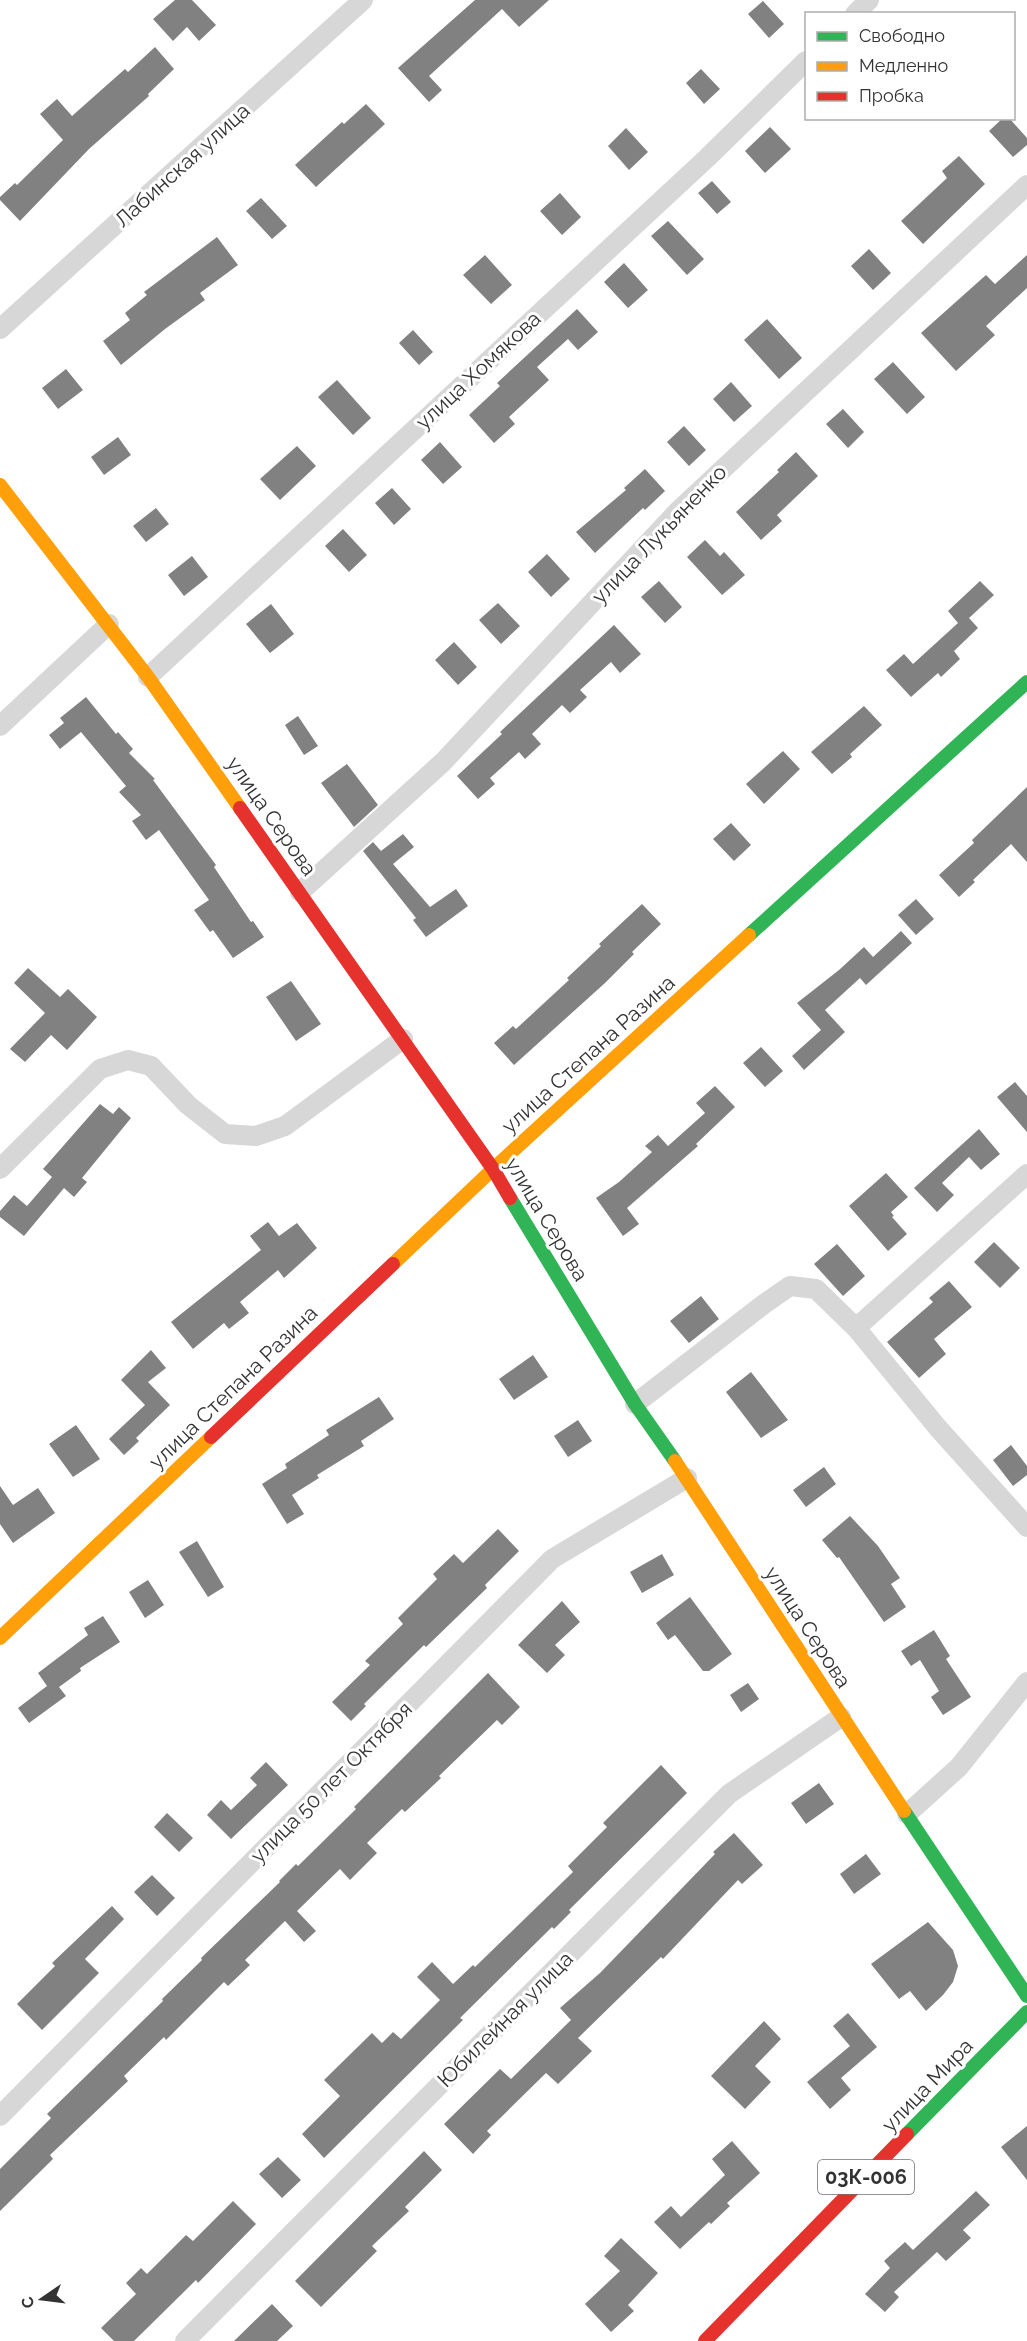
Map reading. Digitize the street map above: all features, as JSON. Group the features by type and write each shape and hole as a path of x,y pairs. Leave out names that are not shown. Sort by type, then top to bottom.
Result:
{"street":[{"name":"Лабинская улица","path":"0,329 363,0"},
{"path":"857,12 869,0"},
{"name":"улица Хомякова","path":"148,677 707,158 805,63"},
{"name":"улица Лукьяненко","path":"300,892 443,762 678,511 1027,185"},
{"name":"улица Серова","path":"0,484 148,677 493,1169 635,1404 687,1478 841,1717 1027,1996"},
{"path":"0,726 109,624"},
{"name":"улица Степана Разина","path":"0,1638 493,1169 1027,682"},
{"path":"0,1169 100,1069 128,1060 151,1066 188,1105 225,1134 256,1136 285,1126 403,1039"},
{"path":"856,1328 1027,1174"},
{"path":"635,1404 790,1286 816,1289 856,1328 938,1428 1026,1522"},
{"name":"улица 50 лет Октября","path":"0,2116 552,1559 687,1478"},
{"path":"907,1814 959,1767 1027,1682"},
{"name":"Юбилейная улица","path":"185,2341 729,1794 841,1717"},
{"name":"улица Мира","path":"705,2341 1027,2012"}],"building":[{"path":"175,0 192,0 216,25 199,41 187,27 173,41 153,19"},
{"path":"475,0 549,0 519,27 502,9 429,76 442,90 429,102 398,68"},
{"path":"763,1 784,24 769,38 748,14"},
{"path":"155,47 174,69 148,94 149,96 89,149 20,221 0,200 0,197 15,183 17,185 63,140 40,114 57,99 72,116 125,69 128,72"},
{"path":"701,69 720,89 704,104 686,83"},
{"path":"366,104 385,124 316,187 295,165 342,122 344,124"},
{"path":"1001,120 1011,120 1027,138 1027,145 1013,157 989,131"},
{"path":"770,127 791,149 765,173 745,151"},
{"path":"626,128 648,152 629,170 608,146"},
{"path":"959,156 985,184 923,244 901,221 947,178 942,171"},
{"path":"712,181 731,202 717,214 698,193"},
{"path":"560,193 581,217 562,235 540,211"},
{"path":"261,198 287,226 272,239 246,211"},
{"path":"668,221 704,259 687,275 651,236"},
{"path":"217,237 238,265 200,293 205,300 121,365 103,341 130,320 125,313 147,295 144,292"},
{"path":"869,249 891,273 873,290 851,266"},
{"path":"485,255 512,285 491,304 463,275"},
{"path":"1027,255 1027,288 986,326 995,335 956,371 921,333 986,275 995,284"},
{"path":"624,263 648,290 628,308 604,282"},
{"path":"577,309 598,332 578,350 568,339 537,367 549,380 509,417 515,424 494,443 469,415 500,386 497,383"},
{"path":"767,319 802,358 779,379 744,340"},
{"path":"413,330 433,352 419,365 399,343"},
{"path":"893,362 925,397 907,414 874,379"},
{"path":"66,369 83,390 58,409 42,388"},
{"path":"337,380 371,418 353,435 318,397"},
{"path":"731,382 752,406 734,422 713,399"},
{"path":"843,409 864,432 848,448 826,424"},
{"path":"684,426 706,450 689,466 667,442"},
{"path":"118,437 131,455 104,475 91,457"},
{"path":"440,442 462,467 443,484 421,460"},
{"path":"297,446 316,466 280,500 260,479"},
{"path":"796,452 818,476 777,515 782,521 761,540 736,512 779,472 777,470"},
{"path":"645,469 665,491 645,510 643,508 595,553 576,532 626,490 624,488"},
{"path":"392,488 411,509 394,525 375,503"},
{"path":"156,508 169,524 146,542 133,526"},
{"path":"343,529 367,555 349,572 325,546"},
{"path":"705,540 720,556 724,552 745,575 722,595 687,557"},
{"path":"547,554 570,579 551,597 528,572"},
{"path":"192,556 208,577 184,596 168,575"},
{"path":"659,581 682,607 665,623 641,597"},
{"path":"980,581 994,595 969,618 978,628 954,651 960,659 941,677 938,673 911,697 886,670 904,654 913,664 958,623 948,611"},
{"path":"498,603 520,626 501,644 479,620"},
{"path":"271,604 294,634 270,653 246,624"},
{"path":"614,625 641,654 620,673 611,662 580,690 587,697 570,713 562,705 532,734 541,744 525,759 519,752 490,778 495,784 478,799 457,776 502,734 500,732"},
{"path":"454,642 477,667 458,685 435,660"},
{"path":"86,697 116,734 118,732 133,749 129,753 155,779 153,780 216,865 214,867 251,922 253,921 264,937 233,958 213,930 210,932 194,910 209,900 159,830 146,840 132,821 141,815 119,792 126,786 81,732 60,749 49,735 64,723 60,718"},
{"path":"864,706 882,725 850,754 852,757 832,774 811,752"},
{"path":"298,716 318,746 304,755 285,725"},
{"path":"783,751 800,769 764,804 746,784"},
{"path":"347,764 378,805 354,827 321,783"},
{"path":"1027,787 1027,862 1011,844 973,880 975,882 959,897 939,875 974,843 972,840"},
{"path":"731,823 751,845 734,861 713,839"},
{"path":"403,834 414,847 393,864 430,907 456,889 468,906 426,937 413,920 416,918 363,851 373,842 381,851"},
{"path":"916,899 934,919 916,935 898,915"},
{"path":"642,904 661,924 605,983 514,1065 494,1043 513,1026 516,1029 569,980 567,978 601,946 599,944"},
{"path":"901,931 912,943 866,985 860,978 825,1010 845,1032 804,1070 792,1056 821,1030 797,1003 864,947 873,957"},
{"path":"28,968 60,997 68,989 97,1017 67,1050 51,1035 25,1062 10,1049 45,1013 14,983"},
{"path":"291,981 321,1024 296,1041 266,997"},
{"path":"761,1047 783,1071 765,1087 743,1063"},
{"path":"1015,1082 1027,1096 1027,1132 997,1097"},
{"path":"715,1086 735,1107 696,1144 698,1146 627,1208 639,1224 623,1236 596,1198 619,1182 652,1152 645,1146 658,1135 668,1146 705,1113 696,1103"},
{"path":"100,1104 113,1114 119,1107 131,1118 82,1178 87,1182 74,1197 64,1188 24,1236 0,1217 0,1211 14,1195 27,1206 52,1177 43,1169"},
{"path":"979,1129 1000,1154 981,1170 969,1157 942,1183 954,1195 937,1212 914,1188"},
{"path":"886,1173 908,1197 891,1212 894,1216 892,1217 907,1234 888,1251 849,1206"},
{"path":"268,1222 279,1236 297,1223 317,1248 284,1278 278,1270 240,1302 249,1313 229,1329 224,1323 193,1349 171,1322 261,1250 250,1236"},
{"path":"994,1242 1020,1268 1000,1288 974,1262"},
{"path":"837,1244 865,1276 843,1296 814,1264"},
{"path":"949,1281 972,1307 934,1339 946,1354 919,1378 887,1342 933,1302 929,1298"},
{"path":"701,1296 719,1319 689,1343 670,1321"},
{"path":"151,1350 166,1368 148,1382 170,1405 136,1438 139,1441 124,1455 109,1439 145,1405 121,1380"},
{"path":"533,1355 548,1377 514,1400 499,1379"},
{"path":"751,1372 788,1420 761,1438 726,1392"},
{"path":"379,1397 394,1419 361,1441 364,1446 317,1475 319,1478 292,1495 304,1514 287,1524 262,1484 287,1468 285,1464 329,1435 326,1430"},
{"path":"578,1420 592,1441 568,1457 554,1436"},
{"path":"76,1425 100,1459 73,1477 49,1444"},
{"path":"1011,1445 1027,1466 1027,1475 1013,1486 993,1460"},
{"path":"824,1467 836,1484 806,1507 793,1490"},
{"path":"0,1486 13,1505 38,1488 55,1513 13,1543 0,1524"},
{"path":"850,1516 878,1546 900,1578 891,1584 906,1607 884,1622 839,1557 837,1558 822,1540"},
{"path":"498,1529 519,1551 485,1585 487,1588 426,1647 424,1645 364,1704 366,1706 351,1721 332,1702 370,1665 365,1661 403,1624 398,1618 437,1579 433,1574 454,1554 463,1563"},
{"path":"197,1541 224,1587 208,1597 179,1552"},
{"path":"662,1554 674,1575 642,1593 630,1572"},
{"path":"148,1580 164,1605 145,1618 129,1592"},
{"path":"690,1597 732,1654 709,1671 703,1671 675,1635 668,1640 656,1623"},
{"path":"562,1601 580,1622 555,1645 565,1655 547,1673 518,1645"},
{"path":"103,1616 120,1642 80,1668 81,1671 59,1687 66,1696 29,1723 18,1708 47,1686 38,1673 88,1635 84,1628"},
{"path":"934,1630 950,1656 946,1659 971,1697 943,1715 931,1697 939,1691 920,1660 911,1666 901,1651"},
{"path":"488,1673 520,1707 502,1725 497,1720 439,1776 441,1778 405,1812 402,1809 367,1843 377,1853 350,1880 340,1869 297,1911 316,1931 304,1942 285,1921 245,1960 250,1965 228,1986 224,1982 166,2040 164,2037 124,2076 128,2081 50,2155 53,2159 0,2211 0,2169 51,2118 47,2114 163,2001 162,1999 202,1960 201,1958 296,1864 298,1866 356,1809 354,1807"},
{"path":"748,1683 759,1699 741,1712 730,1695"},
{"path":"266,1762 288,1785 231,1839 207,1815 221,1800 231,1810 257,1785 250,1778"},
{"path":"661,1765 687,1793 569,1910 571,1912 554,1929 552,1927 460,2018 463,2020 324,2158 302,2134 340,2096 324,2080 372,2033 382,2043 393,2032 401,2039 440,2000 417,1977 432,1962 453,1984 473,1965 475,1967 573,1872 568,1866 607,1827 603,1823"},
{"path":"819,1783 834,1804 806,1824 791,1803"},
{"path":"167,1813 193,1838 179,1852 154,1827"},
{"path":"734,1833 763,1865 742,1884 738,1880 663,1959 661,1957 578,2038 592,2051 558,2084 546,2073 487,2131 491,2135 473,2154 444,2124 500,2069 511,2079 571,2020 560,2008 600,1973 715,1854 713,1852"},
{"path":"866,1854 881,1874 854,1894 840,1874"},
{"path":"152,1875 175,1898 157,1916 134,1892"},
{"path":"112,1906 124,1919 85,1959 99,1973 42,2030 17,2004 55,1966 52,1963"},
{"path":"928,1922 953,1950 958,1966 953,1982 926,2011 910,1991 899,1999 871,1964"},
{"path":"848,2013 877,2047 841,2078 851,2090 830,2109 807,2082 850,2046 833,2026"},
{"path":"764,2021 781,2039 755,2066 771,2082 745,2109 711,2076"},
{"path":"1027,2126 1027,2180 1001,2147"},
{"path":"732,2141 760,2173 727,2203 730,2206 680,2249 654,2222 671,2206 681,2217 725,2175 712,2159"},
{"path":"424,2151 442,2170 405,2207 409,2211 372,2246 377,2251 321,2307 295,2281"},
{"path":"278,2157 301,2180 282,2198 259,2174"},
{"path":"976,2191 990,2205 963,2230 971,2238 946,2261 937,2252 894,2292 899,2297 885,2312 865,2294 890,2268 884,2261 905,2242 913,2250"},
{"path":"233,2201 256,2224 198,2283 196,2280 134,2341 114,2341 101,2328 136,2294 126,2283 141,2268 147,2274 186,2235 193,2241"},
{"path":"621,2238 658,2273 628,2305 634,2311 611,2332 585,2304 620,2271 604,2256"},
{"path":"272,2304 293,2326 277,2341 234,2341"}],"traffic: fast":[{"path":"749,935 1027,682"},
{"path":"510,1198 635,1404 675,1461"},
{"path":"904,1811 1027,1996"},
{"path":"907,2134 1027,2012"}],"traffic: slow":[{"path":"0,485 148,677 240,808"},
{"path":"393,1264 493,1169 749,935"},
{"path":"0,1638 211,1437"},
{"path":"675,1461 904,1811"}],"traffic: jam":[{"path":"240,808 493,1169 510,1198"},
{"path":"211,1437 393,1264"},
{"path":"705,2341 907,2134"}]}
